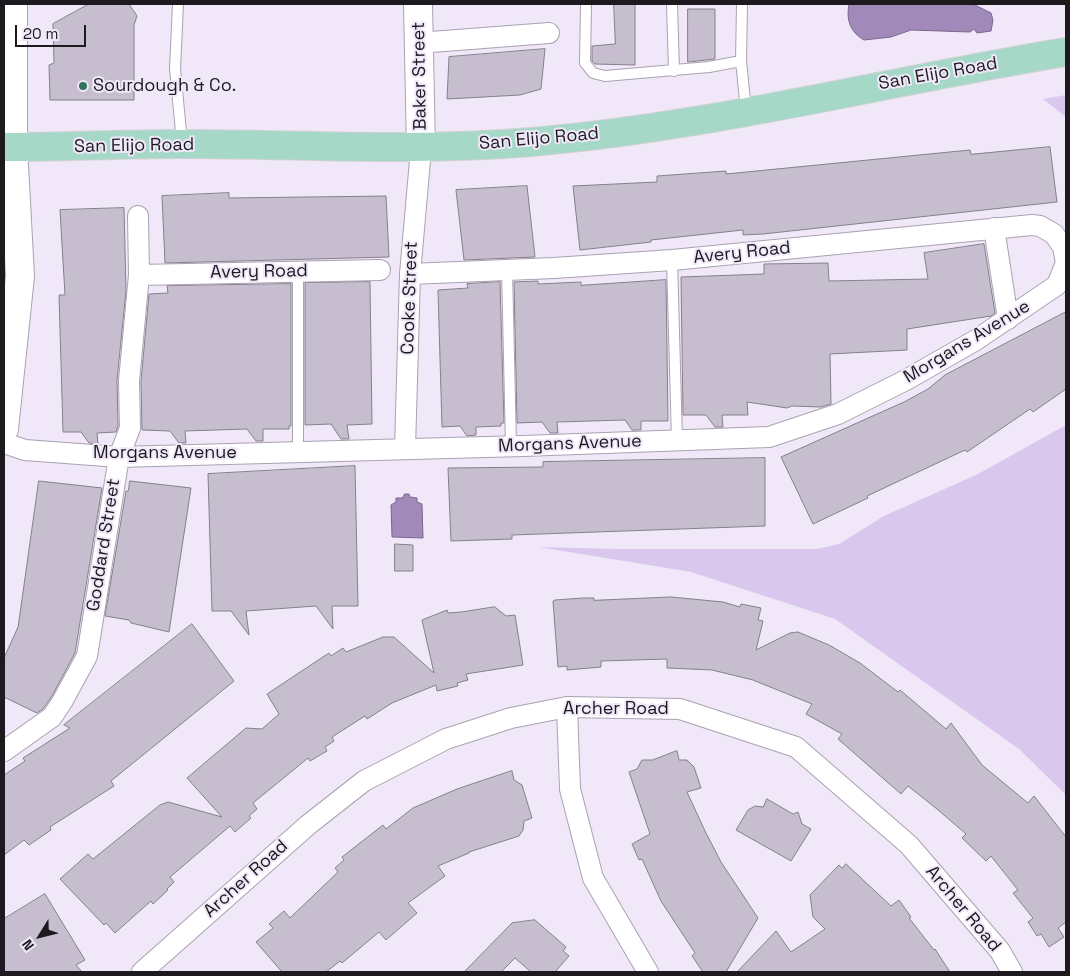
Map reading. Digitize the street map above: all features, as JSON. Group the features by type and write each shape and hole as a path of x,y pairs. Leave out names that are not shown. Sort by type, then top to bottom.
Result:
{"main road":[{"name":"San Elijo Road","path":"8,147 182,144 421,148 541,141 678,124 959,69 1066,52"}],"street":[{"path":"4,429 20,276 8,147 13,4"},
{"name":"Baker Street","path":"418,4 421,148"},
{"path":"418,43 549,33"},
{"name":"Cooke Street","path":"406,449 410,274 421,148"},
{"name":"Goddard Street","path":"4,751 52,717 87,656 119,456 130,428 129,381 139,275 138,216"},
{"name":"Avery Road","path":"410,274 672,260 1024,225 1040,226 1054,234 1063,247"},
{"path":"994,228 1008,319"},
{"name":"Morgans Avenue","path":"4,443 25,450 119,456 769,437 793,431 838,414 906,380 976,340 1057,285 1066,263 1063,247"},
{"name":"Avery Road","path":"139,275 380,270"},
{"path":"566,707 570,789 593,878 640,969"},
{"name":"Archer Road","path":"142,972 308,824 364,781 446,739 511,718 566,707 680,709 796,748 909,845 1000,951 1012,972"}],"lane":[{"path":"178,4 175,77 182,144"},
{"path":"586,4 585,63 593,72 605,76 674,71 741,61"},
{"path":"672,4 674,71"},
{"path":"742,4 741,61 746,111"},
{"path":"672,260 677,441"},
{"path":"507,270 512,446"},
{"path":"298,272 298,451"}],"shaded area":[{"path":"849,4 973,4 991,13 993,20 991,31 977,33 974,29 970,32 911,30 891,37 864,40 855,33 850,25 848,15"},
{"path":"1066,95 1066,117 1043,99"},
{"path":"1066,425 1066,795 1019,749 835,619 691,572 539,547 817,549 839,544 884,516 978,474"},
{"path":"405,494 417,498 417,502 422,504 423,538 392,537 391,505 396,502 396,498 402,498"}],"building":[{"path":"89,4 129,4 137,16 134,25 134,100 50,100 49,65 54,63 53,24"},
{"path":"614,4 635,4 635,65 595,64 592,61 592,46 615,44"},
{"path":"688,9 715,9 715,59 688,62"},
{"path":"545,49 541,89 520,95 447,99 449,57"},
{"path":"1050,147 1057,202 763,234 743,235 743,230 580,250 573,186 657,182 657,176 726,171 726,174 970,150 971,154"},
{"path":"527,186 535,257 464,260 456,190"},
{"path":"229,193 229,198 386,196 389,257 165,263 162,196"},
{"path":"124,208 126,291 117,380 118,426 116,432 97,433 98,444 89,443 81,432 63,432 59,295 65,295 60,210"},
{"path":"984,244 995,313 991,316 907,329 907,350 830,354 831,404 821,407 792,406 787,408 747,402 748,415 722,415 723,427 715,427 706,415 683,415 681,277 764,274 764,264 828,263 829,281 928,279 924,253"},
{"path":"666,280 668,421 641,421 641,430 632,430 625,420 557,422 558,433 550,433 542,422 517,423 514,282 538,281 538,284 581,282 581,285"},
{"path":"370,282 372,424 347,425 349,439 341,439 331,424 305,425 305,283"},
{"path":"500,282 504,423 501,423 501,426 476,427 476,435 467,436 460,426 442,427 438,290 468,288 467,284"},
{"path":"291,284 291,426 289,426 289,429 263,429 263,441 256,441 247,429 185,431 186,443 179,443 170,431 142,430 141,381 149,294 168,293 167,286"},
{"path":"1066,312 1066,389 1033,412 1030,409 967,452 965,450 867,496 868,498 813,524 781,457 904,402 928,389 945,375"},
{"path":"765,458 765,526 512,535 512,539 451,541 448,468 543,467 543,462"},
{"path":"355,466 358,606 332,606 333,629 316,606 246,611 249,635 231,611 212,611 208,474"},
{"path":"39,481 102,488 75,653 52,696 43,709 37,713 4,697 4,658 18,627"},
{"path":"130,481 191,488 169,632 131,623 129,620 105,616 126,491 128,491"},
{"path":"395,544 413,545 413,571 395,571"},
{"path":"671,597 723,602 740,607 741,604 761,608 758,620 763,621 756,650 790,633 798,632 829,645 860,663 898,692 900,690 946,729 951,723 982,765 1028,803 1034,796 1066,837 1066,922 1058,928 1064,937 1049,947 1041,934 1037,936 1028,922 1033,918 1013,893 1018,890 991,856 986,861 962,838 966,834 937,809 908,786 901,794 838,739 842,734 806,714 812,704 753,680 712,670 667,668 667,659 601,661 601,667 567,670 567,666 558,667 553,601 583,598 594,598 594,600"},
{"path":"495,607 506,616 515,615 523,665 466,674 468,680 457,683 458,686 437,691 436,685 392,703 367,719 365,716 332,737 334,741 325,747 327,751 310,761 308,758 253,803 257,809 249,816 251,818 235,832 230,826 170,877 174,882 153,904 151,901 115,933 106,923 104,925 60,879 88,854 93,859 160,805 168,802 222,817 187,778 246,728 262,729 279,714 267,694 329,653 331,656 343,648 346,652 383,637 394,637 434,673 422,620 447,610 448,613"},
{"path":"192,624 234,681 111,781 114,786 50,827 51,830 29,845 24,840 4,855 4,775 25,761 23,758 70,728 64,725"},
{"path":"677,751 679,760 687,760 694,767 701,788 687,792 705,831 721,862 758,918 726,972 703,972 692,956 695,953 661,901 642,859 639,860 632,844 650,834 629,772 637,769 642,760 652,760"},
{"path":"512,771 514,780 522,785 532,818 524,821 523,830 519,836 469,852 438,866 445,876 408,903 417,913 386,940 379,932 342,963 340,961 326,972 282,972 256,942 273,928 269,924 284,911 290,918 338,872 335,868 344,860 342,857 383,825 386,829 413,808 457,789"},
{"path":"767,799 793,814 798,812 802,824 811,829 791,861 736,830 748,810 755,806 763,807"},
{"path":"846,864 891,906 899,900 911,917 909,918 935,949 950,972 737,972 776,931 791,952 825,929 813,917 810,895 839,865 842,868"},
{"path":"45,894 85,960 76,965 82,972 4,972 4,919"},
{"path":"535,920 566,947 563,951 569,956 555,972 531,972 515,958 501,972 464,972 512,923"}],"place":[{"name":"Sourdough & Co.","path":"83,86"}]}
